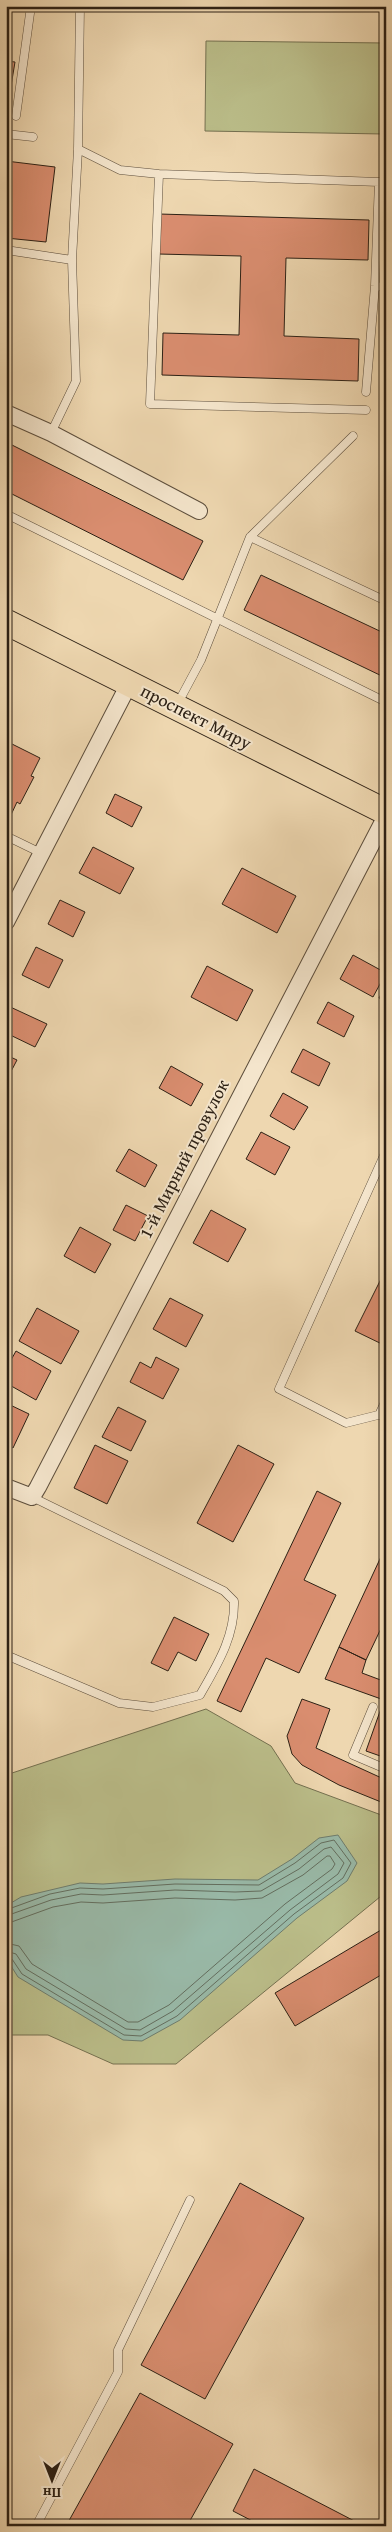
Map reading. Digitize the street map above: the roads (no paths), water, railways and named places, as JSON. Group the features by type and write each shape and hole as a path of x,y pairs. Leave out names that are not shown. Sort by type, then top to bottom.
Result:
{"main road":[{"name":"проспект Миру","path":"6,622 386,814"}],"street":[{"path":"6,413 51,433 199,511"},
{"path":"6,922 129,684"},
{"name":"1-й Мирний провулок","path":"32,1497 386,814"},
{"path":"6,1486 32,1497"}],"lane":[{"path":"16,116 32,6"},
{"path":"51,433 76,381 72,260 78,149 80,6"},
{"path":"6,134 33,137"},
{"path":"78,149 120,170 159,174 382,182 366,392"},
{"path":"159,174 150,404 366,410"},
{"path":"6,250 72,260"},
{"path":"375,286 386,287"},
{"path":"176,707 201,660 250,537 353,436"},
{"path":"6,514 386,702"},
{"path":"250,537 386,601"},
{"path":"6,836 42,854"},
{"path":"386,1151 279,1389 346,1423 382,1414 386,1400"},
{"path":"6,1656 119,1703 153,1707 200,1695 230,1638 234,1616 234,1601 224,1592 32,1497"},
{"path":"373,1707 353,1755 386,1769"},
{"path":"36,2526 118,2372 118,2350 190,2200"}],"water":[{"path":"338,1835 357,1863 347,1881 297,1918 180,2020 142,2041 123,2040 18,1977 6,1958 6,1906 21,1897 80,1883 103,1884 175,1879 258,1880 292,1859 319,1838"}]}
